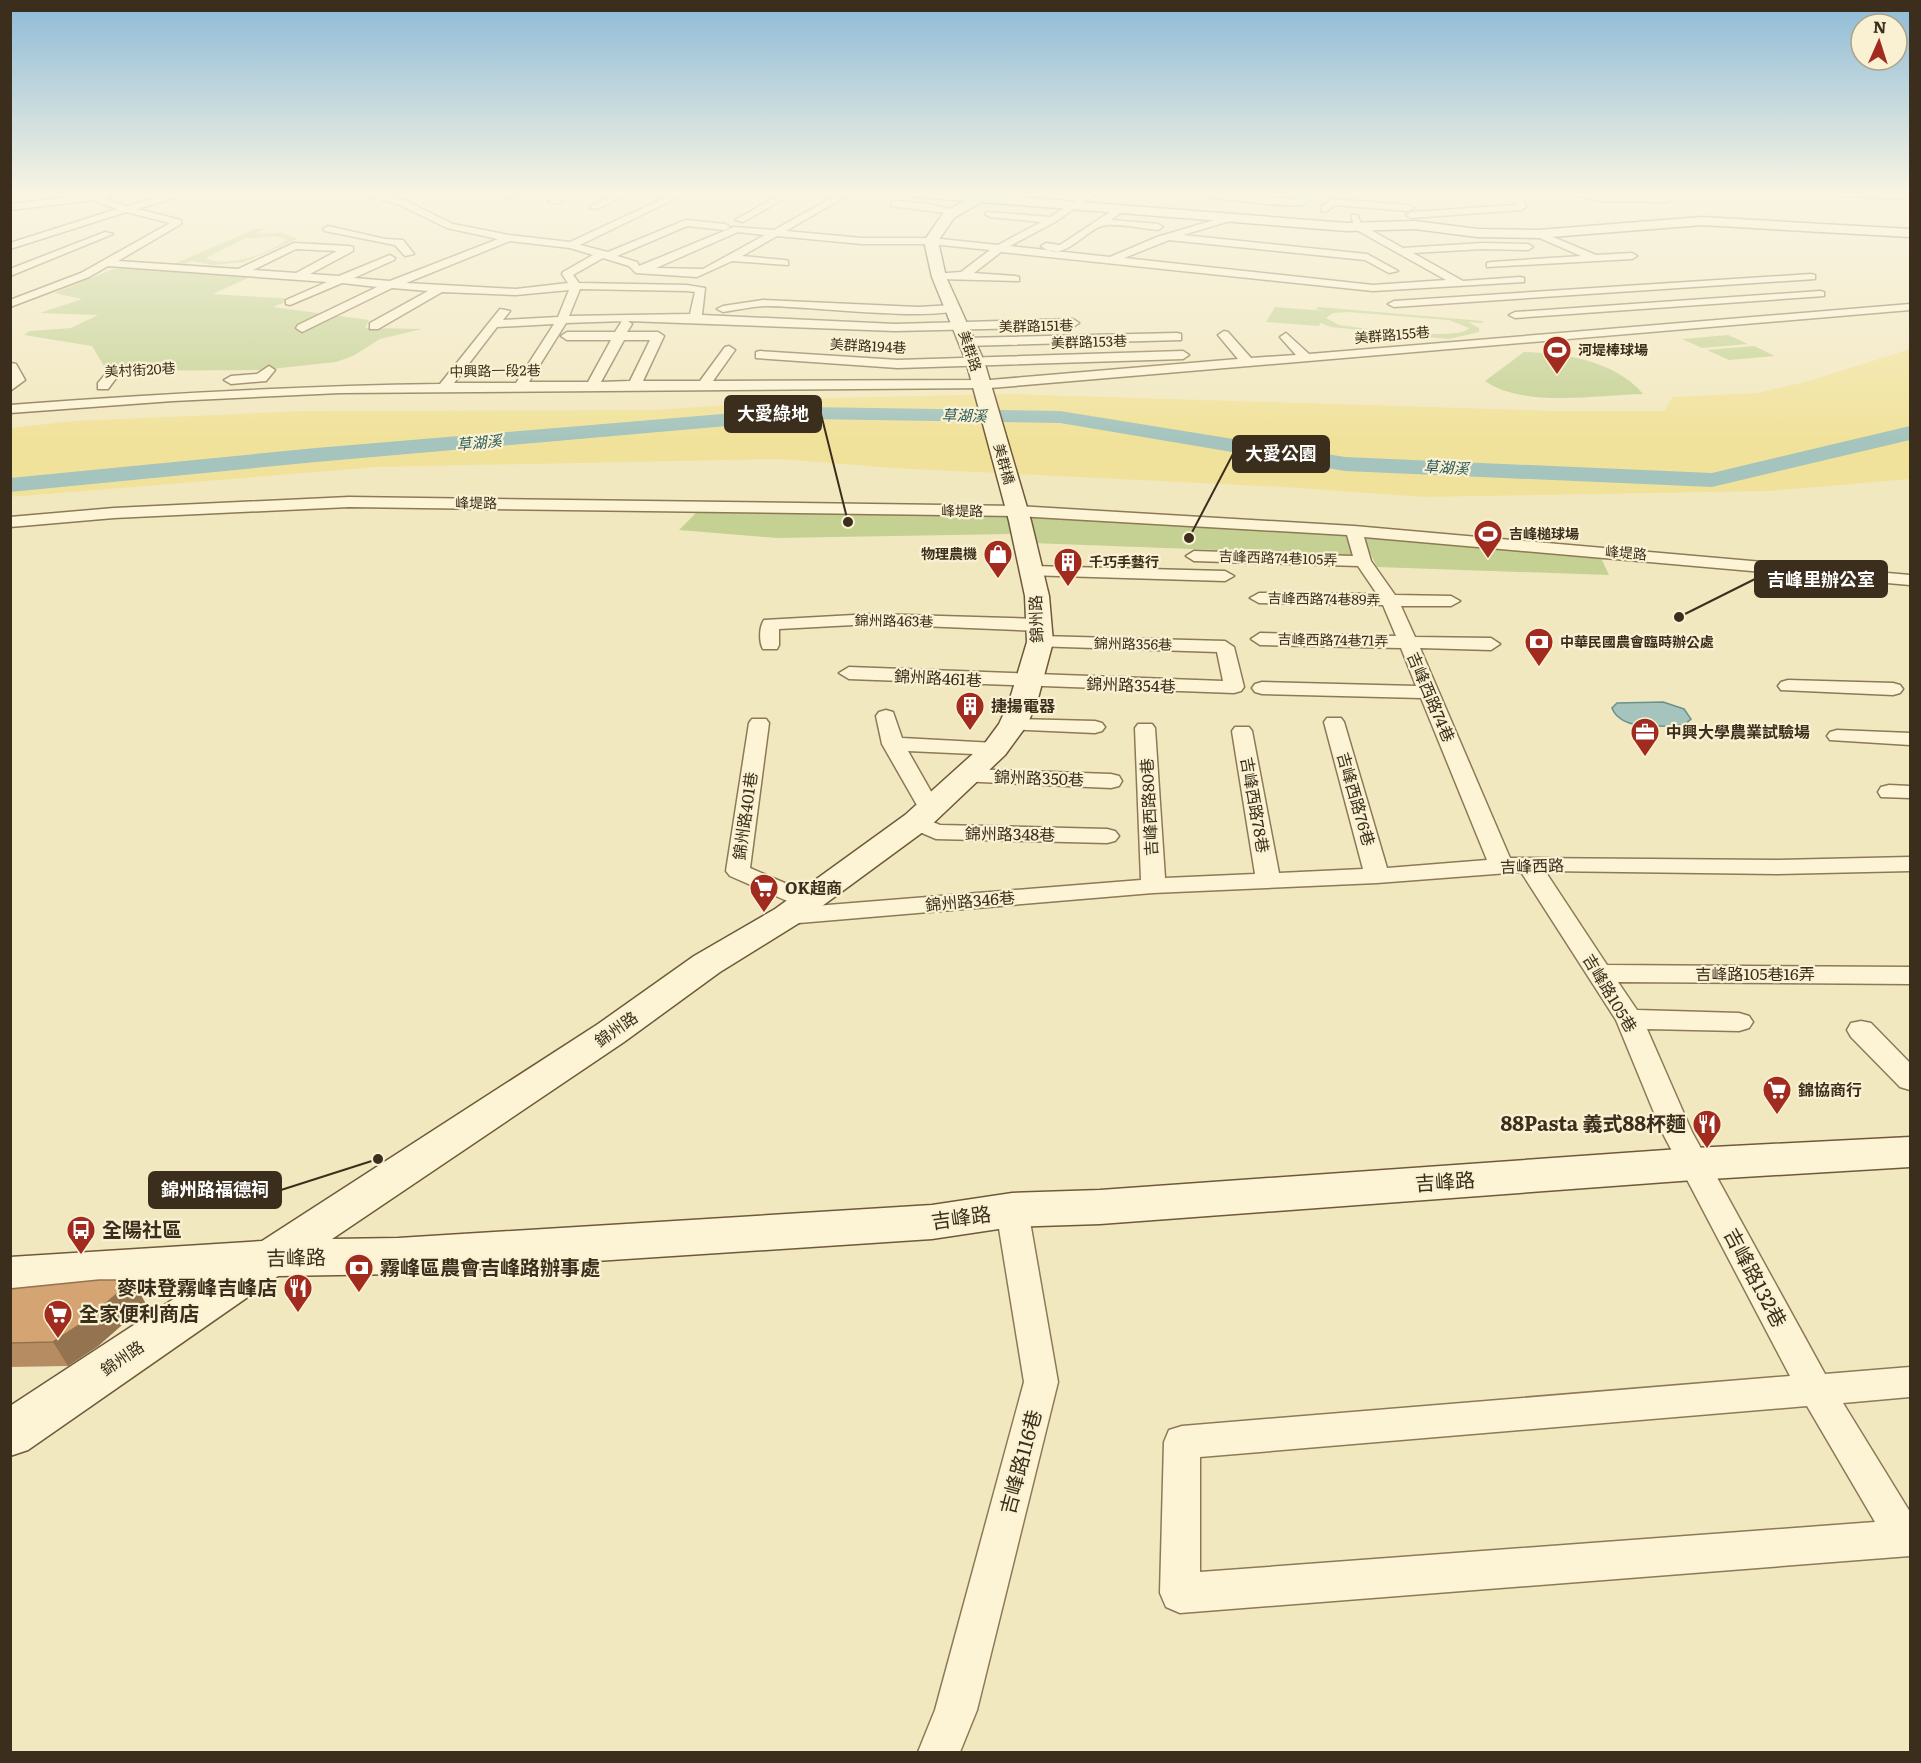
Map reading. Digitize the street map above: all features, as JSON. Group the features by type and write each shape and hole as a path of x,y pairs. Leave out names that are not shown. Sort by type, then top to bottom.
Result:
{"street":[{"path":"10,304 82,274"},
{"path":"264,274 440,290 516,292 576,286 696,315 963,333"},
{"path":"290,302 355,274"},
{"path":"302,328 387,286 417,274"},
{"path":"567,274 576,286"},
{"path":"495,324 562,320 635,302 666,286 682,274"},
{"path":"1246,274 1374,288 1531,279"},
{"path":"1443,274 1555,337"},
{"path":"939,276 964,275 1015,279"},
{"name":"美群路","path":"939,276 975,361 981,386"},
{"path":"1394,304 1489,300 1811,277"},
{"path":"1637,278 1710,311"},
{"path":"21,281 63,284"},
{"path":"520,386 547,336 562,320 576,286"},
{"path":"666,286 700,290 696,315"},
{"path":"374,326 440,290"},
{"path":"444,387 486,336 516,292"},
{"path":"1515,315 1820,294"},
{"path":"593,385 620,336 635,302"},
{"path":"696,315 763,303 918,310 954,308"},
{"path":"815,337 838,306"},
{"name":"美群路155巷","path":"981,386 1911,307"},
{"path":"1035,323 1063,379"},
{"path":"727,332 922,340 1035,323 1073,323"},
{"name":"美群路151巷","path":"963,333 1044,340 1178,337"},
{"path":"1224,335 1248,363"},
{"path":"486,336 519,336"},
{"path":"547,336 658,336 635,385"},
{"path":"1129,338 1154,372"},
{"path":"1286,338 1306,358"},
{"path":"1350,343 1361,353"},
{"path":"705,384 729,350"},
{"name":"美群路153巷","path":"975,361 1204,354"},
{"name":"美群路194巷","path":"760,355 881,363 975,361"},
{"path":"796,384 800,357"},
{"path":"880,384 881,363"},
{"path":"11,367 18,380 17,392"},
{"path":"94,388 114,373"},
{"path":"217,381 265,374 245,393"},
{"name":"中興路一段2巷","path":"10,410 245,393 444,387 705,384 981,386"},
{"name":"美村街20巷","path":"17,392 126,385"},
{"name":"美群橋","path":"981,386 1016,508"},
{"name":"峰堤路","path":"10,522 114,513 360,502 1016,508 1354,531 1911,580"},
{"name":"錦州路","path":"10,1434 270,1258 611,1033 706,964 797,909 923,815 967,776 1004,737 1023,702 1040,634 1032,571 1016,508"},
{"name":"吉峰西路74巷","path":"1354,531 1363,561 1390,600 1429,692 1515,865"},
{"name":"吉峰西路74巷105弄","path":"1194,555 1363,561"},
{"path":"1032,571 1225,576"},
{"name":"吉峰西路74巷89弄","path":"1259,598 1451,601"},
{"name":"錦州路463巷","path":"770,645 770,624 872,619 1040,634"},
{"name":"錦州路356巷","path":"1040,634 1225,646 1234,687"},
{"name":"吉峰西路74巷71弄","path":"1260,639 1491,644"},
{"name":"錦州路461巷","path":"849,673 1028,682"},
{"name":"錦州路354巷","path":"1028,682 1234,687"},
{"path":"1788,686 1893,689"},
{"path":"1262,688 1429,692"},
{"path":"886,716 893,744 923,815"},
{"name":"吉峰西路76巷","path":"1334,722 1377,876"},
{"name":"錦州路401巷","path":"759,723 738,871 797,909"},
{"path":"893,744 1004,737 1095,727"},
{"name":"吉峰西路80巷","path":"1145,729 1153,886"},
{"name":"吉峰西路78巷","path":"1242,731 1268,880"},
{"path":"1837,736 1911,739"},
{"name":"錦州路350巷","path":"967,776 1111,781"},
{"name":"錦州路348巷","path":"923,815 936,832 1107,836"},
{"name":"吉峰西路","path":"1153,886 1377,876 1515,865 1777,867 1911,864"},
{"name":"吉峰路105巷","path":"1515,865 1600,973 1629,1019 1694,1164"},
{"name":"錦州路346巷","path":"797,909 1153,886"},
{"name":"吉峰路105巷16弄","path":"1600,973 1911,975"},
{"path":"1629,1019 1739,1022"},
{"path":"1861,1030 1911,1080"},
{"name":"吉峰路","path":"10,1275 270,1258 398,1256 849,1228 932,1222 1012,1210 1100,1207 1694,1164 1911,1152"},
{"name":"吉峰路132巷","path":"1694,1164 1790,1346 1908,1538"},
{"name":"吉峰路116巷","path":"939,1752 956,1710 1041,1382 1012,1210"},
{"path":"1908,1538 1180,1593 1182,1442 1818,1392 1911,1382"}],"green space":[{"path":"100,274 252,276 213,294 293,299 273,307 369,320 365,328 422,329 380,339 353,356 336,362 262,370 107,371 92,346 24,335 30,331 71,328 98,315 40,313 82,299 54,293"},
{"path":"1275,307 1325,311 1315,309 1319,307 1483,321 1482,323 1468,322 1479,328 1479,332 1449,339 1331,327 1320,323 1319,326 1266,322","holes":["1348,312 1449,320 1469,328 1462,332 1448,334 1408,333 1339,325 1326,318 1333,313"]},
{"path":"1728,335 1748,344 1702,348 1682,339"},
{"path":"1754,346 1775,356 1729,360 1707,350"},
{"name":"河堤棒球場","path":"1524,352 1556,354 1604,366 1632,383 1643,394 1540,397 1519,395 1485,381"},
{"path":"699,510 1007,514 1012,534 777,538 679,530"},
{"path":"1030,514 1345,534 1352,555 1032,543"},
{"name":"吉峰槌球場","path":"1362,536 1599,554 1609,575 1377,567"}],"sand":[{"path":"1910,349 1910,479 1770,491 1424,497 1283,487 892,468 780,459 377,467 11,497 11,428 74,421 306,411 656,410 828,398 1010,394 1556,411 1664,411 1673,397 1758,393 1809,381"}],"water":[{"path":"1663,702 1684,709 1691,719 1684,725 1644,726 1624,721 1612,708 1617,703"}],"building":[{"path":"99,1280 133,1280 84,1322 53,1342 10,1343 10,1289"}],"waterway":[{"name":"草湖溪","path":"10,485 316,455 807,413 1060,417 1345,464 1712,480 1910,433"}],"place":[{"name":"河堤棒球場","path":"1557,376"},
{"name":"大愛綠地","path":"848,522"},
{"name":"大愛公園","path":"1189,538"},
{"name":"吉峰槌球場","path":"1488,560"},
{"name":"物理農機","path":"998,580"},
{"name":"千巧手藝行","path":"1068,588"},
{"name":"吉峰里辦公室","path":"1679,617"},
{"name":"中華民國農會臨時辦公處","path":"1539,668"},
{"name":"捷揚電器","path":"970,732"},
{"name":"中興大學農業試驗場","path":"1645,758"},
{"name":"OK超商","path":"764,914"},
{"name":"錦協商行","path":"1777,1116"},
{"name":"88Pasta 義式88杯麵","path":"1707,1150"},
{"name":"錦州路福德祠","path":"378,1159"},
{"name":"全陽社區","path":"81,1256"},
{"name":"霧峰區農會吉峰路辦事處","path":"359,1294"},
{"name":"麥味登霧峰吉峰店","path":"298,1314"},
{"name":"全家便利商店","path":"58,1340"}]}
